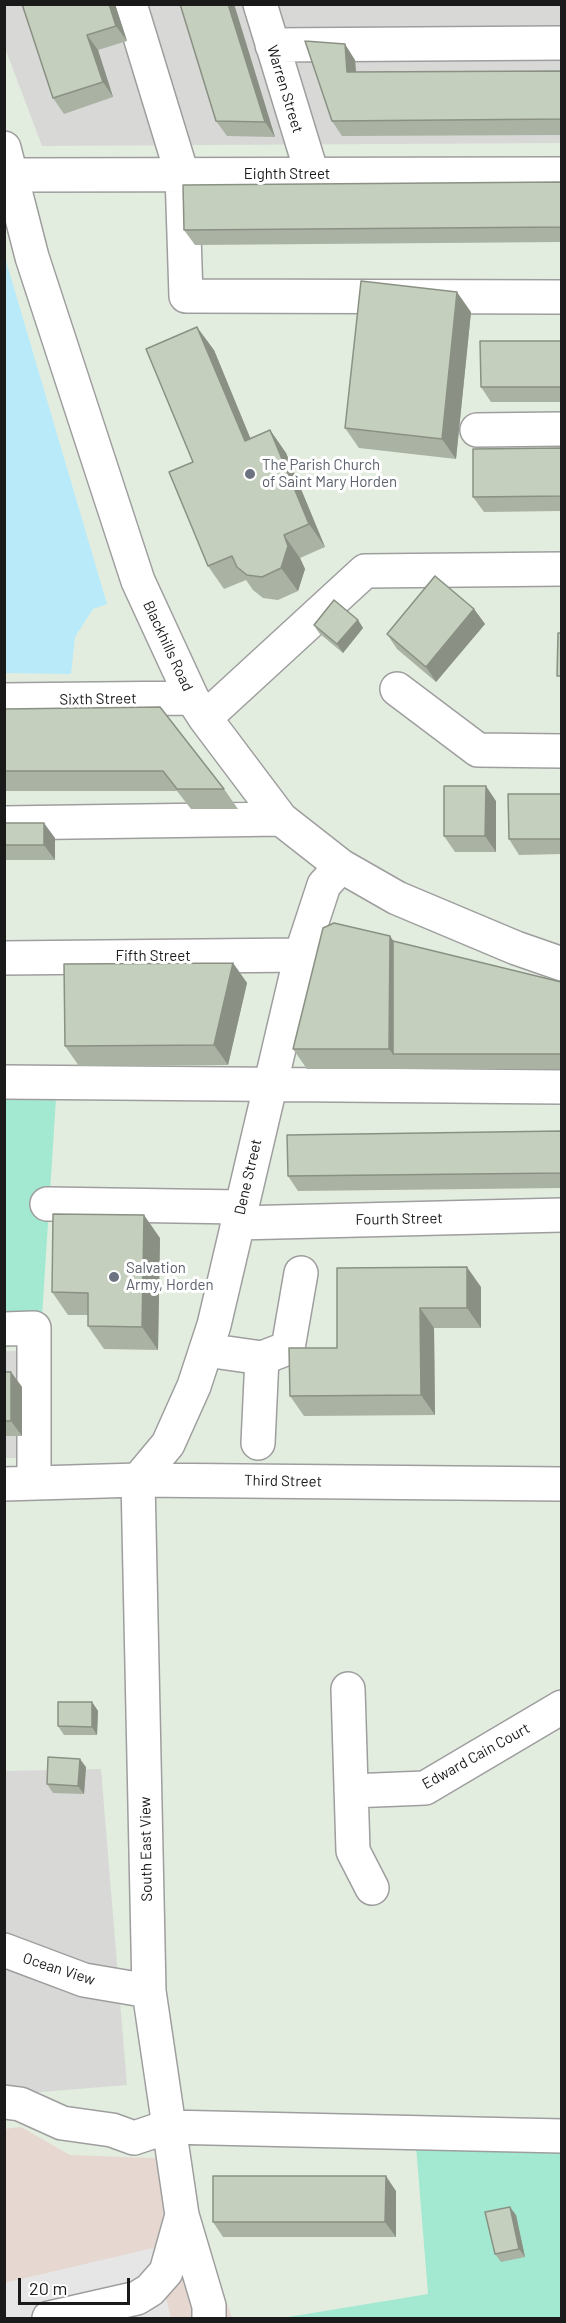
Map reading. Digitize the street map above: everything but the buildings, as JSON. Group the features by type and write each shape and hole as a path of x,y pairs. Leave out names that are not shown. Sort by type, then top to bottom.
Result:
{"street":[{"path":"130,4 182,174 186,296 561,297"},
{"name":"Warren Street","path":"260,4 312,174"},
{"path":"272,45 561,43"},
{"name":"Eighth Street","path":"9,161 182,174 561,174"},
{"name":"Blackhills Road","path":"9,161 32,257 138,581 198,708 281,819 341,866 397,898 516,948 561,964"},
{"path":"477,430 561,429"},
{"path":"198,708 365,571 561,569"},
{"path":"397,689 478,750 561,751"},
{"name":"Sixth Street","path":"4,700 198,708"},
{"path":"4,823 281,819"},
{"name":"Dene Street","path":"138,1480 168,1444 194,1386 206,1350 301,955 324,885 341,866"},
{"name":"Fifth Street","path":"4,958 301,955"},
{"path":"4,1082 561,1087"},
{"name":"Fourth Street","path":"46,1204 239,1215 561,1215"},
{"path":"206,1350 262,1358 288,1348 301,1273"},
{"path":"4,1329 34,1328 19,1484"},
{"path":"258,1443 262,1358"},
{"name":"Third Street","path":"19,1484 138,1480 561,1484"},
{"name":"South East View","path":"138,1480 149,1991 167,2127 182,2216 213,2314"},
{"path":"348,1689 353,1851 372,1888"},
{"name":"Edward Cain Court","path":"351,1791 425,1788 561,1707"},
{"name":"Ocean View","path":"4,1950 84,1980 149,1991"},
{"path":"4,2102 20,2104 62,2123 112,2130 134,2138 167,2127 475,2136 561,2136"},
{"path":"49,2319 137,2298 150,2290 166,2272 182,2216"}],"shaded area":[{"path":"5,5 561,5 561,143 42,146 5,48"},
{"path":"4,254 107,604 93,609 75,637 71,674 5,673"},
{"path":"4,1351 20,1351 22,1458 5,1458"},
{"path":"101,1769 127,2085 5,2095 5,1771"},
{"path":"21,2127 70,2155 178,2159 232,2318 5,2318 4,2129"},
{"path":"153,2248 171,2318 5,2318 4,2283"}],"green space":[{"path":"5,1098 56,1098 42,1317 5,1316"},
{"path":"561,2136 561,2318 282,2318 428,2294 416,2146"}],"place":[{"name":"The Parish Church of Saint Mary Horden","path":"250,474"},
{"name":"Salvation Army, Horden","path":"114,1277"}]}
